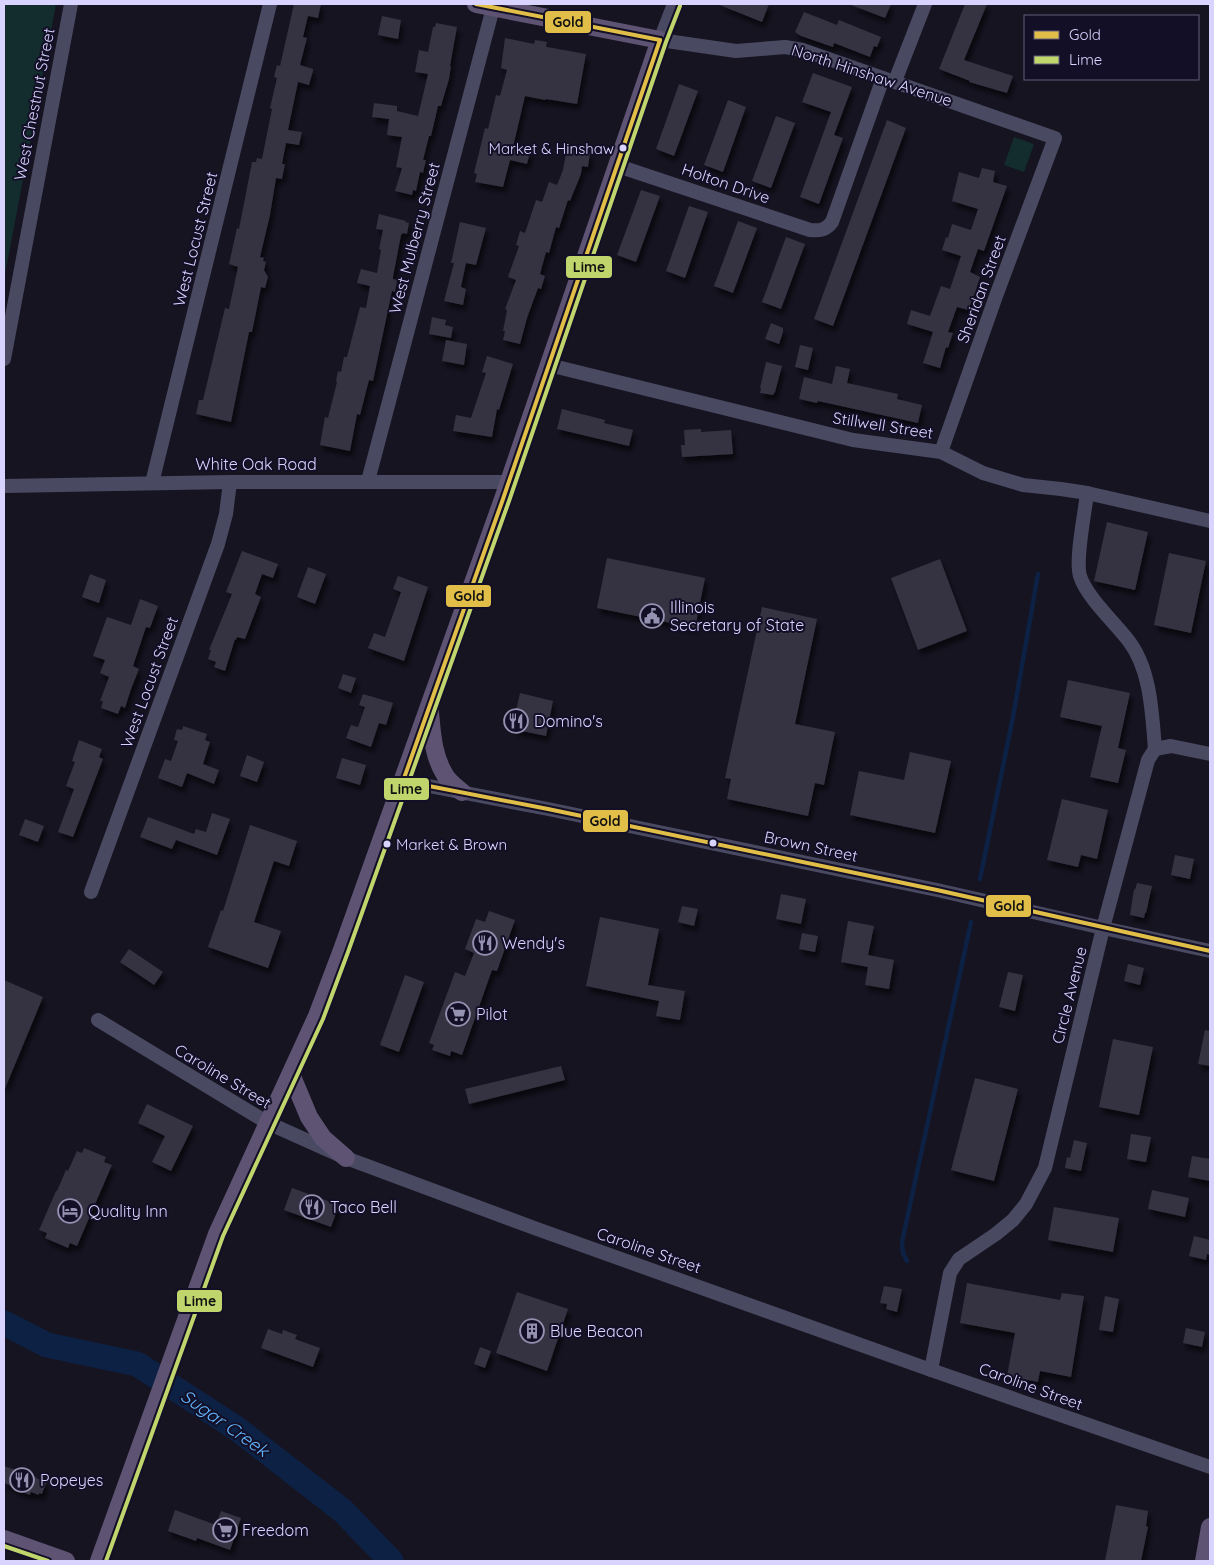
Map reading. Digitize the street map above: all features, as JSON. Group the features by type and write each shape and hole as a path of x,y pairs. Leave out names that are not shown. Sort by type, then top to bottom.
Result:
{"main road":[{"name":"North Hinshaw Avenue","path":"488,5 660,40"},
{"path":"99,1561 217,1234 317,1016 509,482 660,40"},
{"path":"430,705 432,742 437,756 445,775 462,792"},
{"path":"291,1074 310,1118 323,1138 346,1158"},
{"path":"1204,1561 1210,1527"},
{"path":"4,1539 34,1555 66,1561"}],"street":[{"name":"West Chestnut Street","path":"4,359 71,4"},
{"name":"West Locust Street","path":"152,483 270,4"},
{"path":"660,40 674,4"},
{"path":"889,79 925,4"},
{"name":"West Mulberry Street","path":"368,481 488,5"},
{"name":"North Hinshaw Avenue","path":"660,40 736,51 785,47 803,50 1055,138"},
{"name":"Holton Drive","path":"618,166 810,230 819,231 828,227 832,222 889,79"},
{"name":"Sheridan Street","path":"941,452 996,296 1055,138"},
{"name":"Stillwell Street","path":"549,365 853,440 941,452 983,473 1023,485 1087,493 1210,521"},
{"name":"West Locust Street","path":"91,892 218,544 226,514 230,482"},
{"name":"White Oak Road","path":"4,486 230,482 509,482"},
{"name":"Circle Avenue","path":"931,1370 952,1268 959,1259 1013,1220 1026,1204 1045,1168 1103,928 1148,760 1155,749 1150,697 1140,664 1130,642 1091,595 1080,576 1079,558 1087,493"},
{"path":"1155,749 1171,746 1210,754"},
{"name":"Brown Street","path":"403,781 928,888 1210,950"},
{"name":"Caroline Street","path":"98,1020 268,1123 346,1158 931,1370 1210,1467"}],"green space":[{"path":"4,4 56,4 4,280"},
{"path":"1014,137 1034,144 1024,172 1004,165"}],"building":[{"path":"294,4 321,4 318,18 308,16 303,37 307,38 300,65 313,69 313,71 309,85 298,82 288,130 302,132 299,145 286,143 282,164 285,164 282,179 276,178 260,257 264,258 263,261 266,262 264,270 268,277 265,288 261,287 252,332 249,332 231,422 196,414 199,400 203,400 225,308 229,309 238,267 229,264 237,228 239,229 252,162 256,162 257,158 262,159 277,78 274,77 277,65 280,66"},
{"path":"717,4 769,4 762,22"},
{"path":"851,4 891,4 885,18"},
{"path":"965,4 987,4 964,60 1013,76 1007,93 969,82 939,69"},
{"path":"804,12 837,25 839,20 881,37 877,47 874,46 870,57 834,43 833,47 801,36 795,32"},
{"path":"382,16 401,20 398,39 378,35"},
{"path":"436,23 457,27 449,79 441,106 438,106 431,136 429,136 423,160 426,160 423,173 420,172 416,191 413,190 412,195 395,191 402,168 396,167 402,137 387,135 389,119 372,117 374,103 397,106 397,111 418,116 428,74 415,72 419,50 428,52 433,27 435,27"},
{"path":"505,38 534,44 535,40 547,42 547,47 586,54 577,104 525,96 513,147 530,152 527,164 510,160 503,187 475,182 477,174 474,173 485,128 488,129 496,95 500,96 507,70 501,68"},
{"path":"813,73 852,87 834,135 843,138 819,204 800,197 831,112 802,102"},
{"path":"679,84 698,91 674,156 656,149"},
{"path":"728,100 746,107 723,172 704,165"},
{"path":"776,116 795,123 771,188 752,181"},
{"path":"887,120 906,128 833,326 814,319"},
{"path":"567,148 590,153 588,167 582,166 581,174 570,201 568,200 559,228 556,227 549,253 546,252 540,274 545,276 541,289 538,288 520,344 503,340 507,310 505,309 516,280 508,277 519,246 516,245 520,231 525,233 536,200 542,202 549,182 557,185 563,170"},
{"path":"982,168 995,171 993,182 1007,186 984,251 978,249 970,272 980,277 976,290 968,310 957,307 948,332 953,333 948,348 946,347 940,368 923,363 933,332 907,324 911,310 930,316 941,286 950,289 961,256 942,250 946,237 948,238 952,224 971,230 978,209 952,201 959,172 979,178"},
{"path":"641,190 660,196 636,262 617,255"},
{"path":"689,206 708,212 685,278 666,271"},
{"path":"379,214 409,223 407,234 403,233 401,235 393,277 393,279 397,280 395,292 392,291 373,381 369,380 360,415 357,414 350,451 320,445 325,417 328,418 338,371 341,372 344,357 347,357 360,307 366,308 370,286 357,283 360,272 361,269 377,273 383,230 376,229"},
{"path":"738,221 757,228 733,293 714,286"},
{"path":"460,222 486,228 476,265 466,263 461,287 466,289 463,305 444,301 454,263 451,263"},
{"path":"786,237 805,244 781,309 762,302"},
{"path":"432,317 446,320 445,325 453,327 451,338 429,334"},
{"path":"771,323 783,328 779,344 765,339"},
{"path":"446,340 467,344 464,365 442,361"},
{"path":"800,345 813,348 808,370 795,367"},
{"path":"487,356 513,364 499,410 497,409 492,437 453,431 456,415 471,418 486,373 482,372"},
{"path":"766,362 782,366 773,395 760,393"},
{"path":"836,366 850,369 847,383 898,394 897,399 922,405 918,423 818,401 817,403 799,399 804,377 832,384"},
{"path":"562,409 605,420 604,423 633,430 629,446 557,429"},
{"path":"701,429 701,432 731,430 733,454 682,457 681,445 685,445 684,430"},
{"path":"1107,522 1148,532 1135,590 1094,581"},
{"path":"242,551 278,564 273,578 262,574 255,594 261,597 245,639 237,637 235,639 225,671 214,667 216,662 208,659 211,650 209,650 232,594 226,592"},
{"path":"1169,553 1206,561 1191,633 1154,625"},
{"path":"607,558 705,578 695,628 597,608"},
{"path":"940,559 967,631 918,650 891,578"},
{"path":"308,567 326,574 315,604 297,597"},
{"path":"90,574 106,580 99,603 82,597"},
{"path":"398,576 428,587 404,661 368,648 374,633 385,637 401,592 393,589"},
{"path":"140,599 158,606 150,628 146,627 133,666 139,669 125,708 121,706 118,714 101,708 103,701 100,701 109,677 100,673 105,660 93,656 107,617 131,625"},
{"path":"762,607 817,619 795,724 835,732 824,785 815,783 808,816 727,799 731,779 725,778"},
{"path":"343,674 356,678 351,693 338,688"},
{"path":"1068,680 1130,693 1118,748 1126,750 1118,783 1090,777 1102,726 1060,717"},
{"path":"520,693 553,701 546,736 512,729"},
{"path":"363,694 393,703 386,725 379,723 371,747 346,738 351,725 358,727 365,707 359,705"},
{"path":"183,726 207,734 205,740 210,742 203,764 219,770 214,784 187,773 182,787 158,778 165,759 171,761 178,741 174,740 177,729 182,730"},
{"path":"79,740 102,749 99,757 103,759 73,837 58,832 74,789 66,786 75,762 72,761"},
{"path":"910,752 951,761 935,833 850,815 859,771 904,780"},
{"path":"247,755 264,762 257,782 240,776"},
{"path":"342,758 366,765 360,785 336,778"},
{"path":"1062,799 1108,810 1097,859 1081,855 1078,867 1047,860"},
{"path":"212,813 230,819 217,855 176,840 172,849 140,837 148,817 194,834 196,829 206,832"},
{"path":"25,819 44,826 38,842 19,835"},
{"path":"250,825 297,841 289,866 274,861 254,922 281,931 268,968 208,947 221,910 223,911"},
{"path":"1175,855 1194,859 1190,879 1171,875"},
{"path":"1137,883 1152,886 1144,918 1130,915 1134,889"},
{"path":"781,894 806,899 801,924 776,919"},
{"path":"682,906 698,909 694,926 678,922"},
{"path":"489,911 515,920 497,971 492,970 462,1055 451,1051 450,1056 432,1050 434,1045 429,1043 455,972 465,976 474,953 465,949 476,919 485,922"},
{"path":"600,917 659,929 648,985 685,991 680,1020 656,1016 659,1001 586,986"},
{"path":"848,921 874,926 868,955 894,960 889,989 865,985 868,967 841,962"},
{"path":"802,933 818,936 815,952 799,949"},
{"path":"129,949 163,972 154,985 120,962"},
{"path":"1128,964 1144,968 1140,985 1124,981"},
{"path":"1008,972 1023,975 1015,1011 999,1007"},
{"path":"405,975 424,982 399,1052 380,1045"},
{"path":"4,980 43,997 4,1091"},
{"path":"1205,1030 1210,1031 1210,1066 1198,1064"},
{"path":"1113,1039 1153,1047 1139,1115 1099,1107"},
{"path":"561,1066 565,1080 469,1104 465,1089"},
{"path":"975,1078 1018,1089 994,1181 951,1170"},
{"path":"147,1104 193,1126 171,1171 152,1162 165,1136 138,1123"},
{"path":"1131,1134 1151,1137 1146,1162 1127,1159"},
{"path":"1074,1140 1087,1143 1081,1171 1065,1168 1067,1157 1070,1158"},
{"name":"Quality Inn","path":"84,1148 106,1157 104,1162 112,1165 77,1246 70,1243 68,1248 45,1238 47,1233 39,1230 66,1170 68,1171 77,1151 82,1153"},
{"path":"1192,1156 1210,1159 1210,1181 1188,1177"},
{"name":"Taco Bell","path":"292,1188 339,1205 331,1227 284,1210"},
{"path":"1152,1190 1189,1198 1185,1217 1148,1209"},
{"path":"1054,1207 1119,1218 1113,1252 1048,1240"},
{"path":"1194,1236 1210,1240 1210,1255 1207,1254 1206,1260 1189,1256"},
{"path":"967,1283 1060,1300 1062,1293 1084,1296 1071,1377 1040,1371 1038,1382 1007,1376 1015,1333 960,1323"},
{"path":"884,1286 902,1289 897,1312 886,1309 887,1304 880,1303"},
{"name":"Blue Beacon","path":"517,1292 568,1309 547,1371 496,1353"},
{"path":"1105,1296 1119,1299 1113,1332 1099,1330"},
{"path":"1186,1328 1205,1332 1202,1347 1183,1343"},
{"path":"268,1329 282,1334 283,1330 297,1335 295,1339 320,1348 313,1367 261,1348"},
{"path":"480,1347 491,1351 485,1368 474,1364"},
{"name":"Popeyes","path":"4,1466 44,1481 46,1483 42,1494 39,1493 39,1495 31,1492 30,1495 4,1483"},
{"path":"1116,1505 1148,1511 1146,1526 1148,1527 1141,1561 1105,1561"},
{"path":"175,1510 216,1525 221,1511 241,1518 230,1550 197,1538 196,1541 168,1531"}],"waterway":[{"path":"980,879 1013,717 1038,574"},
{"path":"907,1261 903,1253 902,1242 971,922"},
{"name":"Sugar Creek","path":"4,1323 47,1345 137,1364 236,1428 343,1511 391,1561"}],"transit line":[{"name":"Gold","path":"476,4 660,40"},
{"name":"Lime","path":"106,1561 223,1236 323,1019 348,952 509,501 680,6"},
{"name":"Gold","path":"403,781 503,499 660,40"},
{"name":"Gold","path":"403,781 548,809 937,890 1210,951"},
{"name":"Lime","path":"4,1546 48,1561"}],"place":[{"name":"Market & Hinshaw","path":"623,148"},
{"name":"Illinois Secretary of State","path":"652,616"},
{"name":"Domino's","path":"516,721"},
{"name":"Market & Brown","path":"387,844"},
{"name":"Wendy's","path":"485,943"},
{"name":"Pilot","path":"458,1014"},
{"name":"Taco Bell","path":"312,1207"},
{"name":"Quality Inn","path":"70,1211"},
{"name":"Blue Beacon","path":"532,1331"},
{"name":"Popeyes","path":"22,1480"},
{"name":"Freedom","path":"225,1530"}]}
